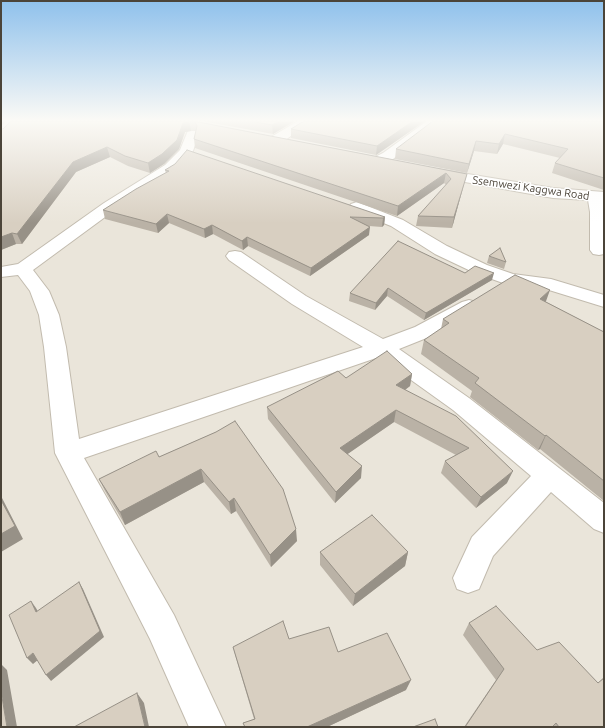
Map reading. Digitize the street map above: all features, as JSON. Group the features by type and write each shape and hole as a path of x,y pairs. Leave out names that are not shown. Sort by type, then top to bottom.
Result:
{"street":[{"path":"182,155 170,168 12,270 39,291 49,315 68,454 162,627 208,727"},
{"path":"389,155 373,160 401,166"},
{"name":"Ssemwezi Kaggwa Road","path":"423,170 517,187 600,197"},
{"path":"600,197 598,212 600,250"},
{"path":"340,202 397,223 481,270 510,279 551,285 604,301"},
{"path":"235,256 299,300 382,348 461,404 604,520"},
{"path":"68,454 382,348 429,328 488,294 510,279"},
{"path":"468,578 482,547 549,476"}],"shaded area":[{"path":"1,155 604,155 604,727 1,727"}],"building":[{"path":"1,155 89,155 73,162 17,234 12,233 1,237"},
{"path":"123,155 160,155 148,163"},
{"path":"183,155 202,155 385,217 350,217 370,227 311,268 247,237 242,241 212,225 204,229 167,214 156,224 103,210 136,189 169,171 165,170 175,164"},
{"path":"243,155 369,155 467,174 454,217 418,216 451,179 446,173 398,206"},
{"path":"425,155 472,155 469,164"},
{"path":"562,155 604,155 604,178 555,163"},
{"path":"398,241 465,273 475,266 494,273 426,313 388,288 376,303 350,293"},
{"path":"500,248 506,262 489,256"},
{"path":"515,275 550,290 540,299 604,332 604,481 546,435 545,436 475,383 479,378 424,340 449,323 443,319"},
{"path":"387,351 412,374 396,385 456,416 513,471 481,497 445,461 469,448 396,410 340,448 362,466 336,492 267,407 338,371 346,378"},
{"path":"235,421 283,489 296,529 270,555 234,498 229,502 201,469 120,512 99,479 156,451 159,457 216,432"},
{"path":"1,500 15,526 1,534"},
{"path":"372,515 408,552 355,594 320,552"},
{"path":"79,582 100,631 46,675 33,653 27,658 9,615 31,601 36,612"},
{"path":"496,606 537,650 559,642 598,683 604,678 604,727 559,727 556,723 552,727 465,727 504,669 469,623"},
{"path":"283,621 289,639 329,627 338,652 387,633 411,680 307,727 245,727 243,723 255,719 233,647"},
{"path":"1,691 7,727 1,727"},
{"path":"137,693 145,727 74,727"},
{"path":"435,719 438,727 413,727"}]}
